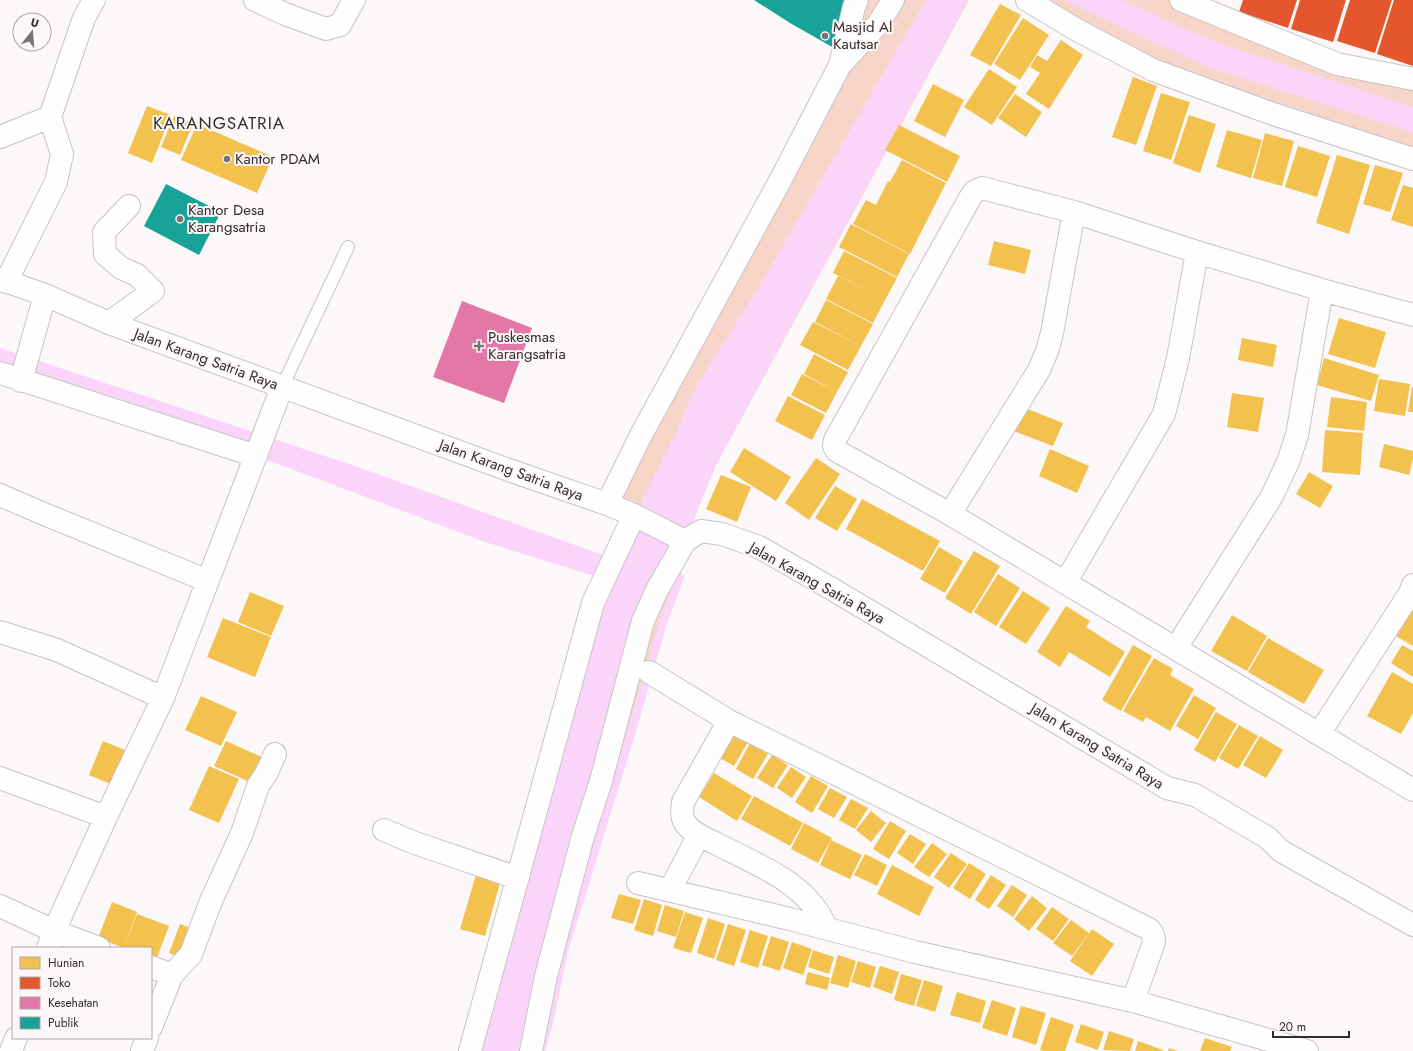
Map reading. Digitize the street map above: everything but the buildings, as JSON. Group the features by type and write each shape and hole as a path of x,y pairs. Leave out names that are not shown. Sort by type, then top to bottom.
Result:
{"street":[{"path":"3,280 56,182 62,154 50,117 84,18 94,0"},
{"path":"255,0 284,14 326,29 340,25 354,0"},
{"path":"607,504 645,428 781,179 840,65 857,0"},
{"path":"840,65 879,23 893,0"},
{"path":"1027,0 1077,30 1153,70 1273,114 1413,159"},
{"path":"1181,0 1337,64 1413,79"},
{"path":"0,137 50,117"},
{"path":"1413,315 1322,290 1197,252 1074,212 982,188 974,192 835,440 834,446 837,451 950,514 1413,790"},
{"path":"109,324 153,291 137,275 121,268 105,254 104,232 129,206"},
{"path":"950,514 1039,370 1047,351 1052,333 1074,212"},
{"path":"1065,583 1164,414 1178,358 1197,252"},
{"name":"Jalan Karang Satria Raya","path":"3,280 46,295 109,324 506,469 607,504 634,515 685,541 701,531 722,534 759,547 1167,788 1196,795 1268,838 1281,851 1413,924"},
{"path":"1176,648 1272,496 1288,462 1297,435 1322,290"},
{"path":"21,381 46,295"},
{"path":"0,373 256,456"},
{"path":"50,939 163,698 282,387"},
{"path":"0,495 208,581"},
{"path":"470,1051 593,603 634,515"},
{"path":"530,1051 546,976 583,836 601,781 643,621 657,590 685,541"},
{"path":"1319,734 1412,590"},
{"path":"0,632 57,650 163,698"},
{"path":"649,672 729,721 1149,929 1154,937 1154,942 1133,1001"},
{"path":"729,721 683,802 682,812 685,823 699,835 785,880 806,897 821,916 826,928"},
{"path":"152,1025 172,975 191,954 211,901 242,833 258,786 267,772 275,754"},
{"path":"0,778 106,817"},
{"path":"384,830 415,843 518,878"},
{"path":"670,890 699,835"},
{"path":"638,883 826,928 916,952 1133,1001 1307,1051"},
{"path":"0,906 50,939 94,947"},
{"path":"152,967 172,975"},
{"path":"12,1051 16,1039"},
{"path":"142,1051 147,1039"}],"lane":[{"path":"282,387 348,247"}],"shaded area":[{"path":"857,0 969,0 716,465 685,541 607,504 781,179"},
{"path":"926,0 968,0 716,465 685,541 657,590 531,1051 470,1051 604,579 485,542 249,453 0,373 0,348 352,465 614,559 634,515 678,429 691,397 713,359 753,297"},
{"path":"1027,0 1181,0 1413,79 1413,159 1273,114"},
{"path":"1063,0 1121,0 1220,44 1413,107 1413,132 1210,68"},
{"path":"685,541 680,577 663,623 564,951 548,1027 541,1051 546,976 643,621"}],"waterway":[{"path":"542,1048 548,1027 564,951 631,734 663,623 680,577"}],"place":[{"name":"Masjid Al Kautsar","path":"825,36"},
{"name":"Kantor PDAM","path":"227,159"},
{"name":"Kantor Desa Karangsatria","path":"180,219"},
{"name":"Puskesmas Karangsatria","path":"479,346"}],"district":[{"name":"KARANGSATRIA","path":"219,123"}]}
